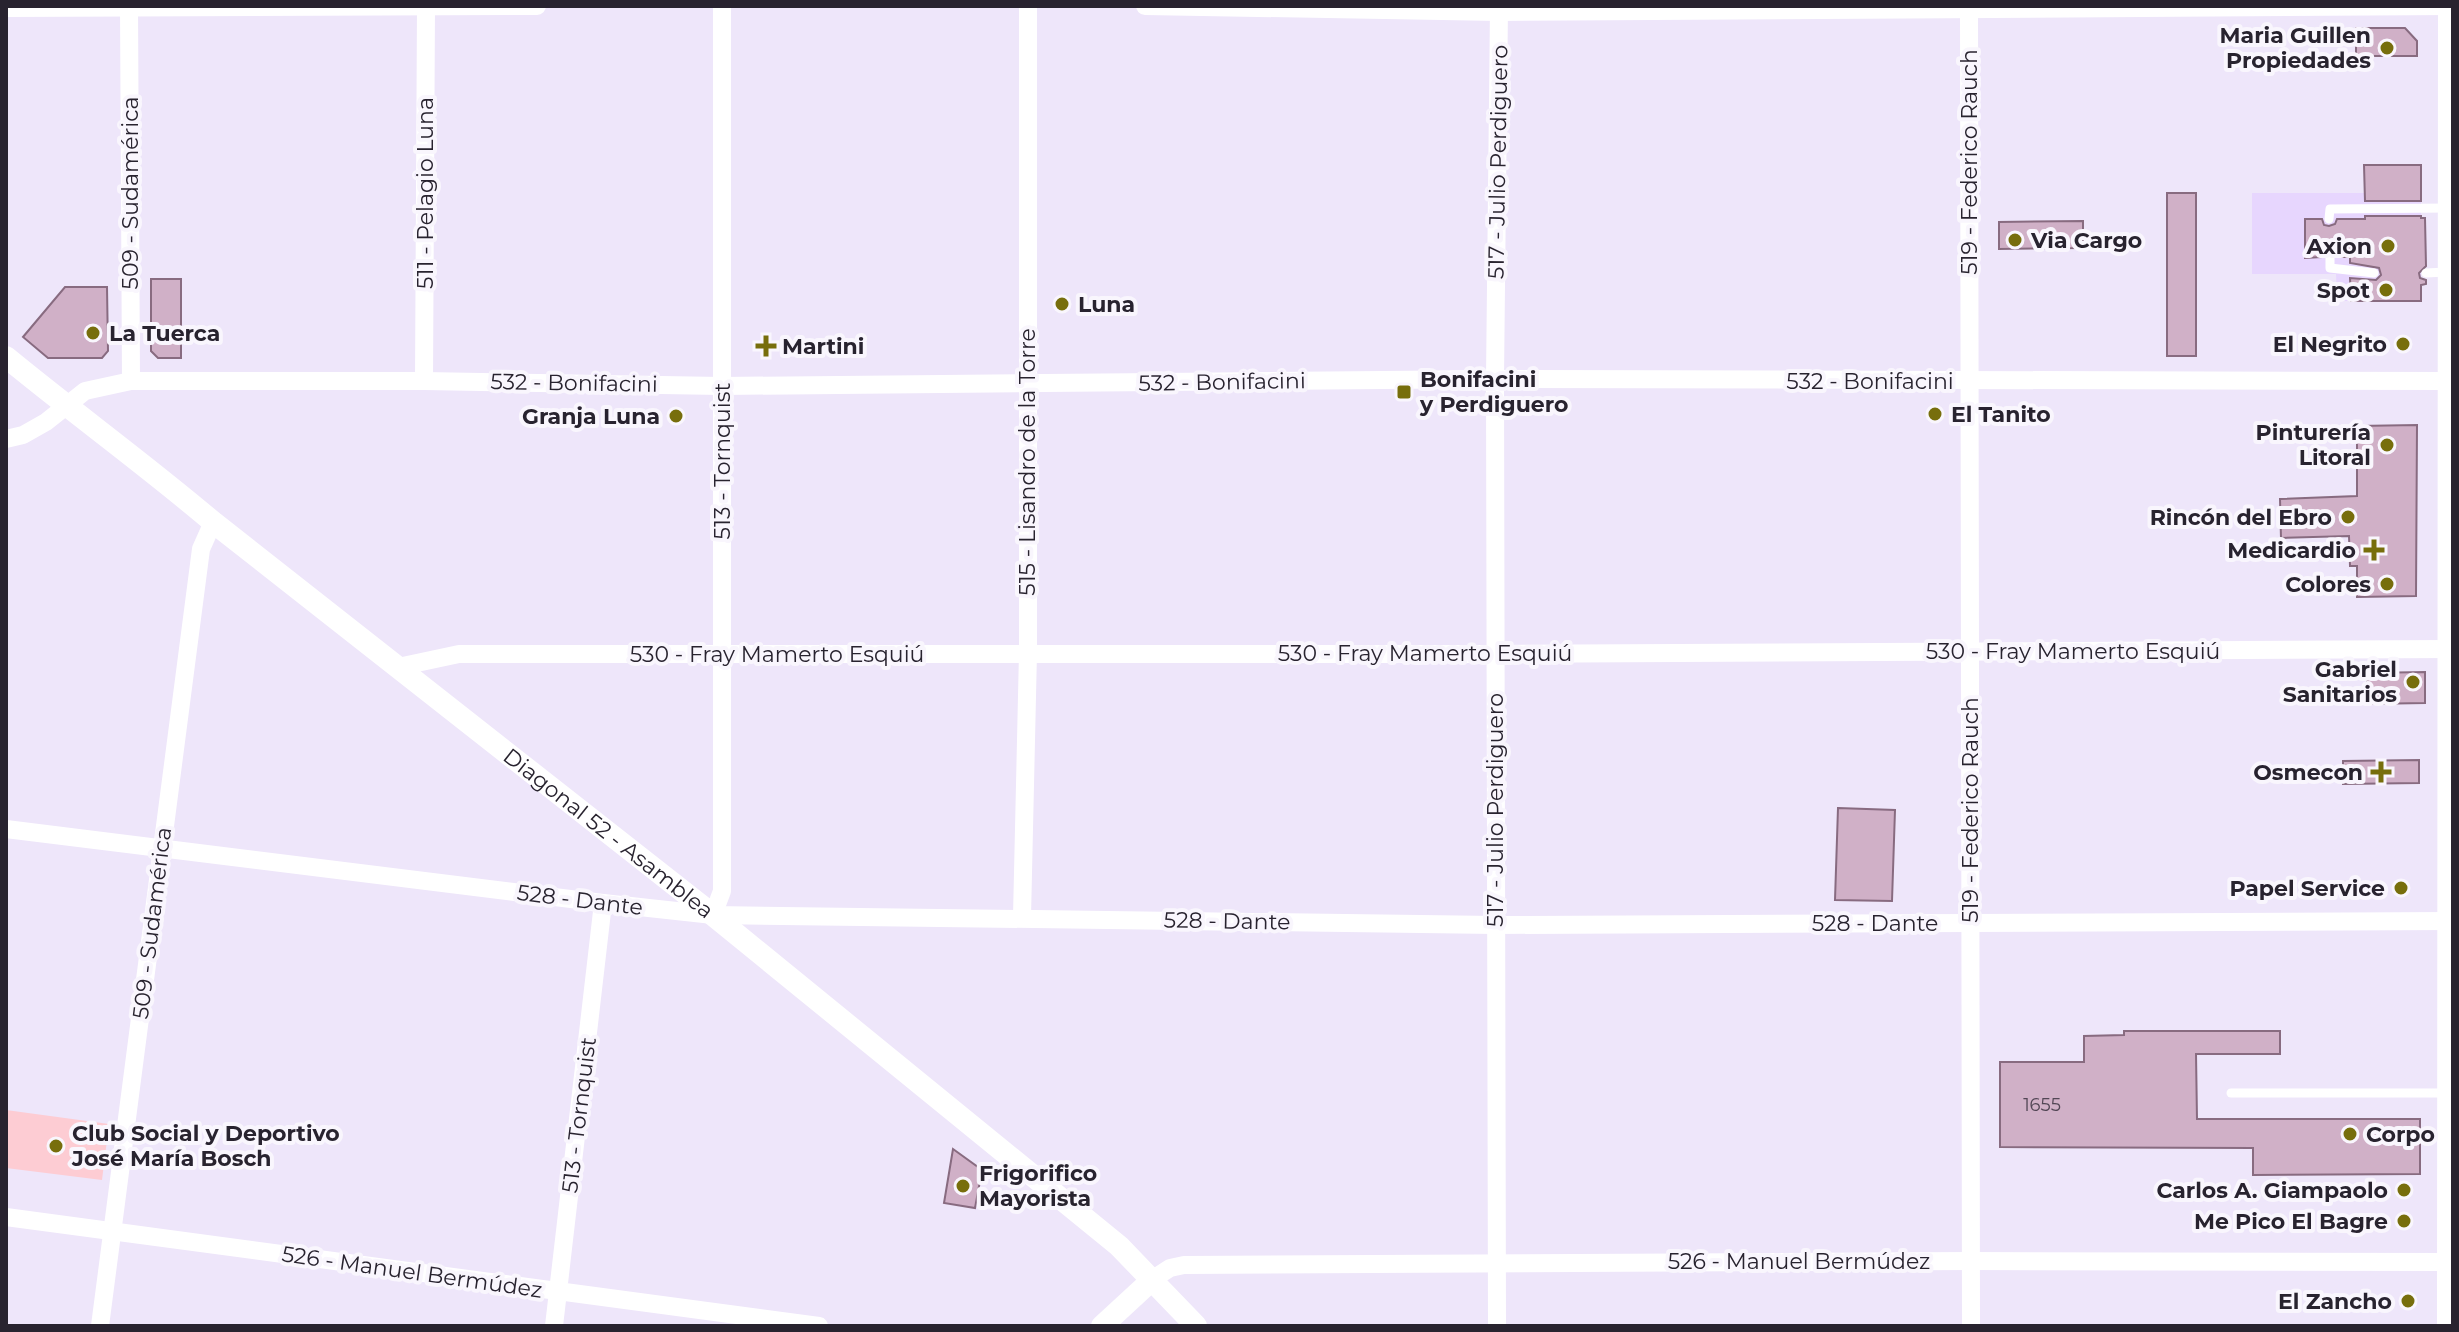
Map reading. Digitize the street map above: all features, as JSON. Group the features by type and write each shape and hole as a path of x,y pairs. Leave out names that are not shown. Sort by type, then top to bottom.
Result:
{"main road":[{"path":"2450,1326 2451,381 2438,272 2450,208 2452,6"}],"street":[{"name":"511 - Pelagio Luna","path":"424,381 426,6"},
{"path":"6,8 537,6"},
{"name":"513 - Tornquist","path":"713,915 722,891 722,6"},
{"name":"515 - Lisandro de la Torre","path":"1022,917 1028,652 1028,6"},
{"path":"1145,6 1499,9 2452,6"},
{"name":"509 - Sudamérica","path":"129,7 131,381"},
{"name":"519 - Federico Rauch","path":"1969,8 1971,1326"},
{"name":"517 - Julio Perdiguero","path":"1497,1326 1495,379 1499,9"},
{"name":"Diagonal 52 - Asamblea","path":"6,357 713,915 1119,1246 1196,1326"},
{"name":"532 - Bonifacini","path":"6,439 23,435 46,422 85,391 131,381 424,381 722,386 1495,379 2451,381"},
{"name":"509 - Sudamérica","path":"100,1326 201,549 213,522"},
{"name":"530 - Fray Mamerto Esquiú","path":"398,667 459,654 1495,654 2452,649"},
{"name":"528 - Dante","path":"6,829 713,915 1496,925 2452,921"},
{"name":"513 - Tornquist","path":"554,1326 603,903"},
{"name":"526 - Manuel Bermúdez","path":"6,1217 819,1326"},
{"name":"526 - Manuel Bermúdez","path":"1153,1279 1170,1268 1184,1265 2450,1262"},
{"path":"1102,1326 1153,1279"}],"lane":[{"path":"2329,219 2330,209 2399,213 2450,208"},
{"path":"2330,257 2330,268 2374,273"},
{"path":"2231,1093 2450,1093"}],"shaded area":[{"path":"2252,193 2421,193 2421,301 2337,301 2336,274 2252,274"},
{"name":"Club Social y Deportivo José María Bosch","path":"6,1110 109,1124 102,1180 6,1168"}],"building":[{"name":"Maria Guillen Propiedades","path":"2356,28 2405,28 2417,41 2417,56 2356,56"},
{"path":"2364,165 2421,165 2421,201 2365,201"},
{"path":"2167,193 2196,193 2196,356 2167,356"},
{"path":"2365,216 2425,218 2426,266 2419,273 2426,284 2421,285 2421,301 2351,301 2350,278 2376,280 2381,275 2379,268 2350,263 2350,257 2338,257 2331,250 2322,257 2305,258 2305,219 2322,219 2324,225 2329,226 2335,224 2337,219 2365,219"},
{"path":"2083,221 2083,248 1999,249 1999,222"},
{"path":"151,279 181,279 181,358 158,358 151,351"},
{"path":"65,287 107,287 108,351 102,358 48,358 23,337"},
{"path":"2417,425 2416,596 2357,597 2357,566 2350,566 2349,536 2281,538 2280,499 2357,496 2357,426"},
{"path":"2425,672 2425,703 2367,704 2367,673"},
{"name":"Osmecon","path":"2419,760 2419,783 2343,784 2343,761"},
{"path":"1838,808 1895,810 1892,901 1835,900"},
{"path":"2124,1031 2280,1031 2280,1054 2196,1054 2197,1119 2420,1119 2420,1174 2253,1175 2253,1148 2000,1147 2000,1062 2084,1062 2084,1036 2124,1035"},
{"name":"Frigorifico Mayorista","path":"953,1149 982,1170 975,1208 944,1203"}],"place":[{"name":"Maria Guillen Propiedades","path":"2387,48"},
{"name":"Via Cargo","path":"2015,240"},
{"name":"Axion","path":"2388,246"},
{"name":"Spot","path":"2386,290"},
{"name":"Luna","path":"1062,304"},
{"name":"La Tuerca","path":"93,333"},
{"name":"El Negrito","path":"2403,344"},
{"name":"Martini","path":"766,346"},
{"name":"Bonifacini y Perdiguero","path":"1404,392"},
{"name":"El Tanito","path":"1935,414"},
{"name":"Granja Luna","path":"676,416"},
{"name":"Pinturería Litoral","path":"2387,445"},
{"name":"Rincón del Ebro","path":"2348,517"},
{"name":"Medicardio","path":"2374,550"},
{"name":"Colores","path":"2387,584"},
{"name":"Gabriel Sanitarios","path":"2413,682"},
{"name":"Osmecon","path":"2381,772"},
{"name":"Papel Service","path":"2401,888"},
{"name":"Corpo","path":"2350,1134"},
{"name":"Club Social y Deportivo José María Bosch","path":"56,1146"},
{"name":"Frigorifico Mayorista","path":"963,1186"},
{"name":"Carlos A. Giampaolo","path":"2404,1190"},
{"name":"Me Pico El Bagre","path":"2404,1221"},
{"name":"El Zancho","path":"2408,1301"}]}
